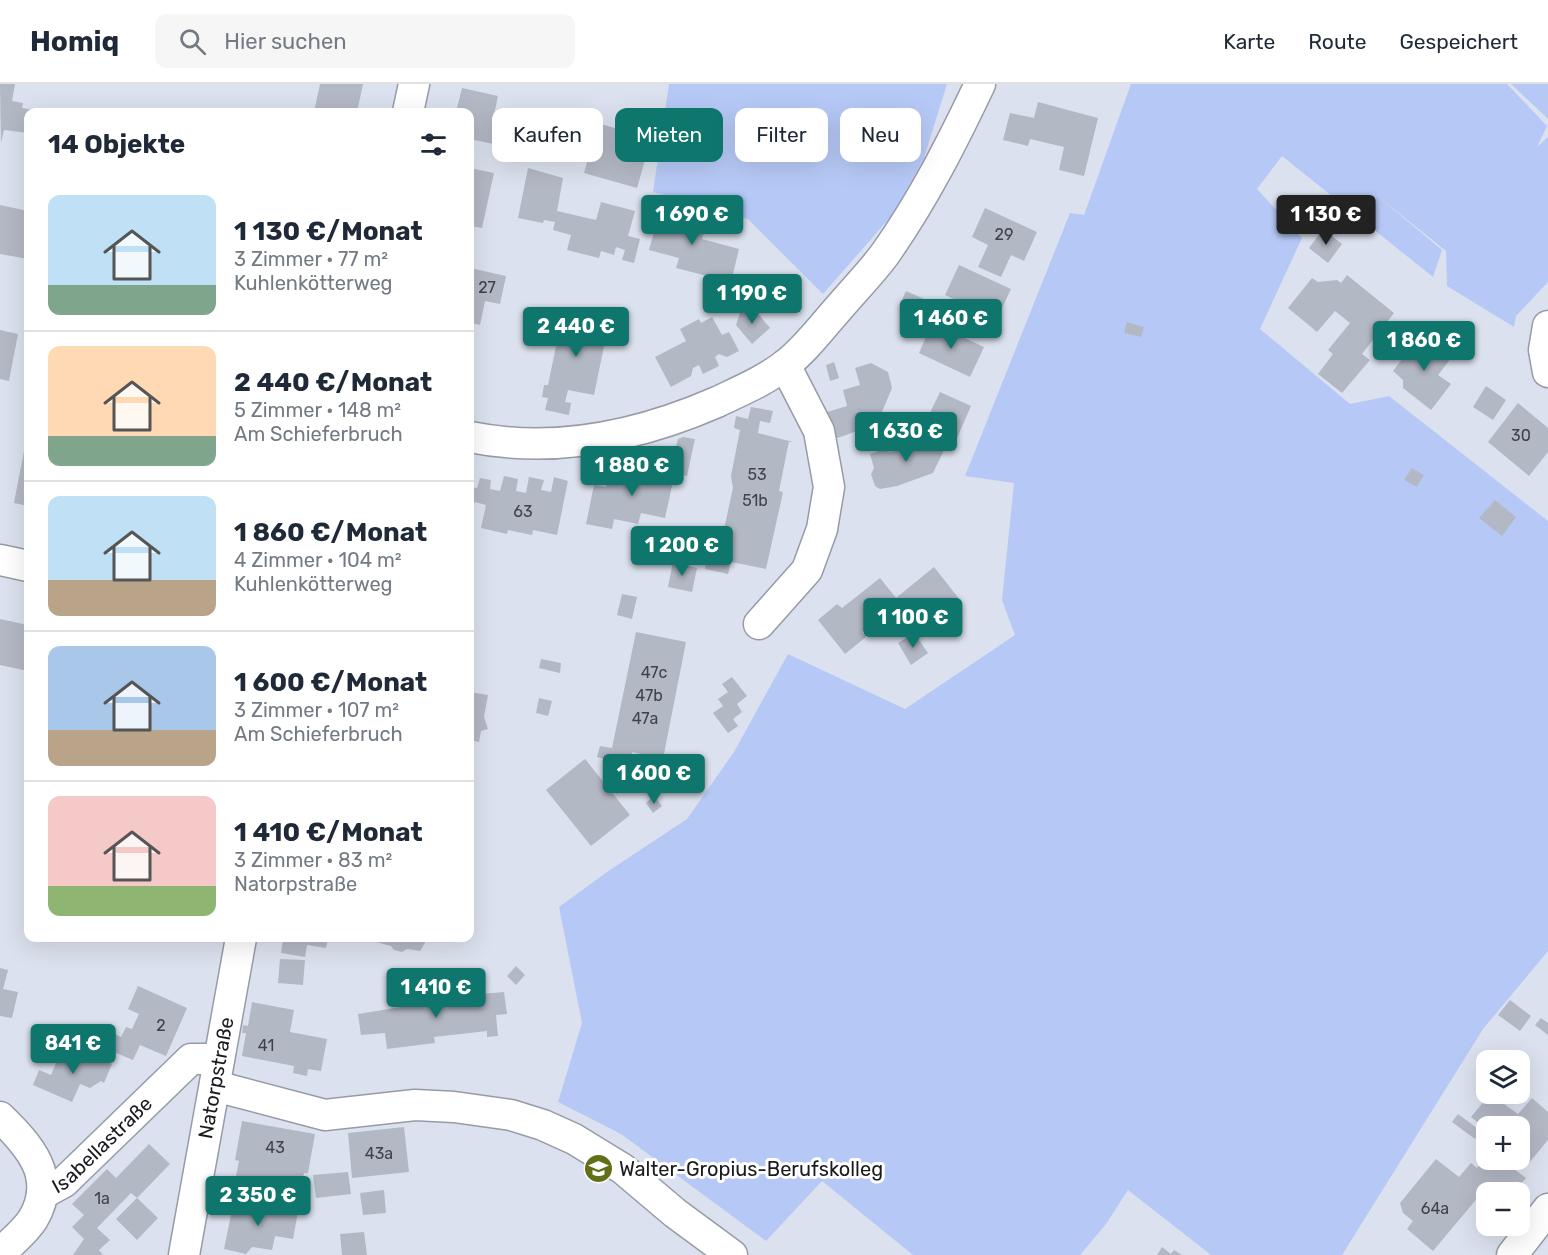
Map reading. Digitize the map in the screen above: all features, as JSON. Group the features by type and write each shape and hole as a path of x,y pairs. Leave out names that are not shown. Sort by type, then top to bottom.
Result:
{"street":[{"path":"409,108 414,84"},
{"path":"474,437 530,444 608,437 672,421 748,388 785,366 803,349 884,256 926,191 980,84"},
{"path":"1548,326 1544,351 1548,372"},
{"path":"759,624 807,570 822,529 829,488 819,431 785,366"},
{"path":"0,560 24,565"},
{"name":"Natorpstraße","path":"184,1255 240,942"},
{"name":"Isabellastraße","path":"0,1254 33,1220 42,1194 64,1182 191,1059 217,1072 325,1115 415,1105 454,1107 511,1115 543,1125 574,1139 623,1169 675,1213 732,1255"},
{"path":"0,1117 33,1153 41,1176 42,1194"},
{"path":"1512,1255 1548,1209"}],"shaded area":[{"path":"669,84 947,84 924,158 894,213 823,294 748,219 653,192 657,162 723,162 723,108 665,108"},
{"path":"1131,84 1507,84 1547,126 1537,147 1548,137 1548,282 1516,316 1514,327 1447,286 1446,251 1380,198 1442,250 1433,277 1282,156 1257,189 1302,238 1260,329 1350,404 1389,396 1548,521 1548,951 1483,1029 1342,1255 1211,1255 1128,1190 1106,1224 1080,1255 913,1255 822,1181 766,1241 621,1134 558,1102 582,1023 559,907 687,819 734,752 788,654 905,709 1015,635 1002,600 1014,483 965,476 1070,213 1084,215"},
{"path":"1511,84 1548,84 1548,119"}],"building":[{"path":"0,84 15,84 12,101 23,103 24,132 4,130 1,143"},
{"path":"320,84 363,84 358,108 315,108"},
{"path":"462,88 498,96 495,108 492,108 492,144 474,140 474,108 457,108"},
{"path":"1038,102 1098,118 1084,176 1059,170 1064,147 1030,139 1028,146 1003,140 1010,113 1034,118"},
{"path":"603,125 615,128 615,162 644,162 637,188 584,173 587,162 603,162"},
{"path":"528,168 563,178 557,211 596,220 601,202 635,211 628,236 640,239 634,263 622,260 625,250 616,247 614,255 601,251 599,258 567,250 571,235 553,230 555,222 544,220 543,223 518,218"},
{"path":"474,169 494,173 482,228 474,227"},
{"path":"662,204 692,212 688,227 704,231 702,239 739,249 731,282 676,268 679,258 649,250"},
{"path":"0,205 24,210 24,258 0,254"},
{"path":"985,208 1037,232 1024,261 1011,255 1001,277 978,267 988,245 972,237"},
{"path":"1323,229 1342,244 1328,263 1309,248"},
{"path":"959,265 1011,289 997,319 945,295"},
{"path":"474,269 506,276 500,304 485,301 480,325 474,324"},
{"path":"1347,275 1394,313 1362,354 1370,360 1342,393 1318,374 1333,354 1328,350 1350,323 1335,311 1317,332 1288,308 1312,278 1318,282 1337,280 1341,283"},
{"path":"906,291 940,306 935,317 901,302"},
{"path":"742,307 755,310 770,328 752,344 736,325"},
{"path":"564,308 610,317 594,395 568,390 565,402 571,403 569,415 545,410 548,398 542,397 544,385 548,385"},
{"path":"712,317 722,335 729,332 739,351 727,357 719,354 715,357 719,366 703,374 699,365 693,368 691,376 671,387 655,357 686,341 680,329 699,319 701,323"},
{"path":"1127,322 1144,327 1141,337 1124,333"},
{"path":"932,323 984,347 970,377 919,353"},
{"path":"0,330 18,334 9,381 0,379"},
{"path":"1425,336 1452,357 1438,375 1451,384 1431,410 1403,388 1403,380 1393,371 1415,342 1419,344"},
{"path":"834,362 839,378 830,381 826,365"},
{"path":"871,363 888,372 892,388 879,419 866,422 868,427 832,440 824,413 847,406 843,390 860,385 855,368"},
{"path":"1486,386 1506,400 1493,420 1473,407"},
{"path":"940,392 971,406 957,438 925,423"},
{"path":"1518,403 1548,428 1548,452 1529,476 1488,442"},
{"path":"751,407 773,411 770,423 760,421 758,433 793,442 789,442 788,446 779,491 783,492 766,569 731,562 728,574 705,569 707,557 717,559 718,557 733,488 731,476 740,430 734,428 736,416 748,419"},
{"path":"921,435 946,446 933,473 897,486 880,489 875,486 871,474 874,468 870,454 888,448 889,452 910,446 915,448"},
{"path":"683,437 695,439 687,476 679,474 681,460 673,459 678,439"},
{"path":"24,451 24,505 14,503"},
{"path":"662,460 677,463 665,518 641,513 638,524 614,519 612,529 586,524 594,485 606,487 609,472 624,475 623,480 632,482 635,467 650,470 649,473 658,475"},
{"path":"1412,468 1424,475 1417,487 1404,480"},
{"path":"504,476 518,479 516,491 526,493 529,477 544,480 541,490 551,492 554,477 568,481 557,535 533,530 532,535 508,530 507,534 481,528 486,505 475,502 474,505 474,488 477,488 480,478 491,480 490,489 500,491"},
{"path":"1495,500 1516,517 1502,536 1479,518"},
{"path":"673,562 697,568 692,592 668,587"},
{"path":"934,567 960,600 929,624 919,612 896,630 883,615 862,632 866,637 845,654 818,620 837,604 842,608 880,578 896,598"},
{"path":"622,594 637,597 632,619 617,615"},
{"path":"0,619 24,624 24,670 0,665"},
{"path":"636,632 686,642 663,759 632,752 630,764 636,766 633,777 609,772 611,761 597,757 600,746 612,748"},
{"path":"914,633 928,653 911,665 898,643"},
{"path":"541,659 561,663 560,673 539,668"},
{"path":"732,677 747,696 737,704 742,712 733,719 738,726 728,733 713,713 723,706 718,699 728,692 722,684"},
{"path":"474,693 488,695 484,717 488,729 481,731 479,742 474,741"},
{"path":"539,698 552,701 548,716 536,713"},
{"path":"585,759 630,815 591,846 546,790"},
{"path":"654,796 662,806 653,813 646,803"},
{"path":"283,942 327,942 326,948 307,945 305,957 281,953"},
{"path":"376,942 426,942 420,951 407,949 402,952 394,950 391,946"},
{"path":"280,959 305,960 303,985 278,983"},
{"path":"516,966 525,975 516,985 507,976"},
{"path":"0,968 8,970 3,989 18,992 12,1018 0,1016"},
{"path":"138,986 187,1008 166,1056 140,1045 133,1060 85,1040 92,1024 121,1037 126,1027 132,1029 139,1014 128,1009"},
{"path":"482,990 482,994 504,992 507,1014 496,1015 498,1036 487,1037 487,1031 434,1037 435,1043 387,1049 385,1033 361,1035 358,1014 431,1002 430,996"},
{"path":"1510,1000 1531,1016 1520,1031 1498,1015"},
{"path":"252,1002 294,1010 290,1032 327,1039 321,1071 308,1069 307,1076 293,1073 294,1066 242,1056 246,1033 242,1033 243,1025 248,1026"},
{"path":"1541,1018 1548,1023 1548,1035 1535,1025"},
{"path":"62,1049 85,1058 91,1055 112,1064 104,1083 101,1081 90,1088 80,1084 72,1102 33,1085 39,1070 51,1075"},
{"path":"1532,1098 1548,1112 1548,1140 1530,1162 1530,1116 1476,1116 1476,1121 1471,1117 1482,1104 1504,1104 1518,1114 1527,1104 1530,1104"},
{"path":"1458,1114 1476,1127 1476,1138 1475,1139 1452,1122"},
{"path":"242,1121 315,1134 308,1173 304,1173 301,1187 236,1176 239,1161 235,1160"},
{"path":"404,1127 409,1172 352,1178 348,1133"},
{"path":"149,1144 170,1164 137,1198 131,1193 97,1228 110,1240 99,1250 103,1255 73,1255 84,1239 72,1227 84,1215 72,1204 107,1169 116,1178"},
{"path":"1436,1159 1459,1177 1471,1163 1476,1170 1515,1170 1526,1178 1523,1182 1476,1182 1476,1200 1433,1251 1407,1229 1413,1221 1403,1213 1400,1203"},
{"path":"348,1172 351,1194 316,1198 313,1175"},
{"path":"384,1190 386,1213 363,1215 360,1193"},
{"path":"137,1198 158,1218 137,1240 116,1219"},
{"path":"234,1200 298,1212 293,1239 275,1236 272,1250 252,1247 246,1254 224,1249"},
{"path":"364,1232 367,1255 342,1255 340,1234"},
{"path":"1162,1247 1171,1254 1174,1250 1182,1255 1157,1255"}],"place":[{"name":"Walter-Gropius-Berufskolleg","path":"598,1169"}]}
